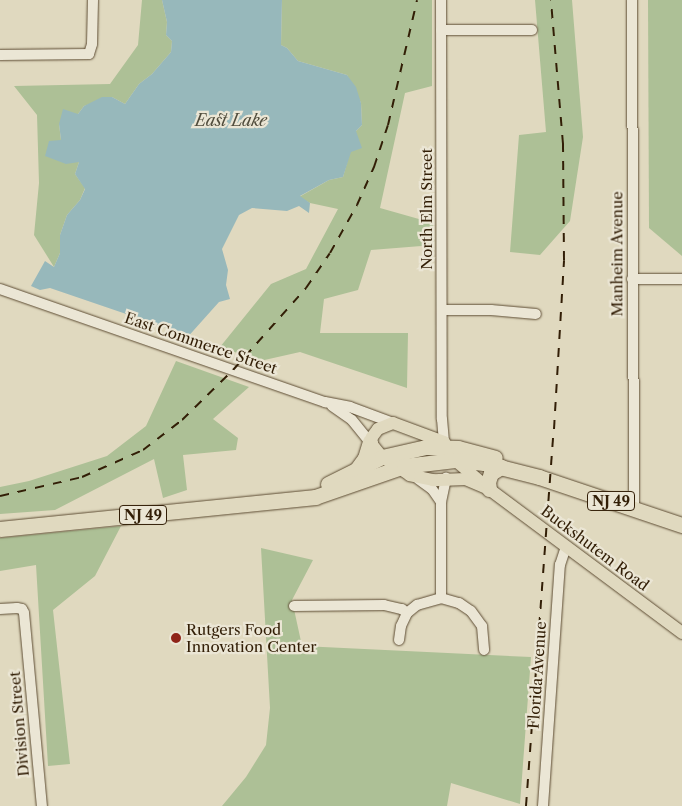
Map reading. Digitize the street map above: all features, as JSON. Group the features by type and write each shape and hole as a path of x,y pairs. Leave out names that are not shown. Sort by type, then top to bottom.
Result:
{"highway":[{"path":"353,476 366,458 370,442"},
{"name":"NJ 49","path":"0,529 314,497 353,476 382,457 426,447 484,454 539,477"},
{"name":"NJ 49","path":"353,476 404,472 414,464 449,450 539,477 682,525"},
{"path":"489,489 490,473 501,467"}],"main road":[{"path":"393,423 428,436 449,450 489,489 466,479 446,478 428,480 404,472 382,457 370,442 378,429 393,423"},
{"path":"446,478 449,450"},
{"name":"Buckshutem Road","path":"489,489 682,633"}],"street":[{"path":"0,55 89,54 92,44 93,0"},
{"name":"North Elm Street","path":"441,0 442,418 449,450"},
{"name":"Manheim Avenue","path":"632,0 634,508"},
{"path":"441,30 532,30"},
{"path":"632,279 682,279"},
{"name":"East Commerce Street","path":"0,289 324,402 350,407 393,423"},
{"path":"442,310 491,310 536,314"},
{"path":"324,402 352,420 370,442"},
{"path":"428,436 437,429 442,418"},
{"path":"404,472 428,486 441,502"},
{"path":"441,598 441,502 446,478"},
{"name":"Florida Avenue","path":"543,806 560,565 566,547"},
{"path":"399,640 401,626 408,613 424,602 441,598 459,603 477,618 483,632 484,650"},
{"path":"294,606 384,606 402,609 408,613"},
{"name":"Division Street","path":"0,609 22,609 25,619 42,806"}],"green space":[{"path":"142,0 162,0 167,22 166,35 172,41 171,52 152,74 139,84 125,104 112,97 84,106 78,114 59,124 61,140 79,162 75,174 85,188 80,200 67,215 60,235 60,253 54,267 34,235 39,183 37,115 14,86 110,84 138,45"},
{"path":"282,0 432,0 432,86 405,93 380,208 433,223 434,245 371,250 358,290 324,299 320,333 408,333 407,388 300,352 260,361 220,347 271,284 306,269 338,209 310,203 299,197 329,180 343,177 356,131 362,125 361,103 347,75 298,61 287,48 281,45"},
{"path":"535,0 572,0 583,137 570,221 540,255 510,252 519,135 546,132"},
{"path":"648,0 682,0 682,256 649,228"},
{"path":"176,361 249,387 213,419 238,438 236,450 183,455 187,490 163,498 154,459 55,510 0,514 0,487 29,481 107,456 146,426"},
{"path":"121,526 95,576 53,610 70,764 48,766 36,565 0,571 0,538"},
{"path":"261,548 313,560 292,600 302,646 531,657 520,804 451,783 447,806 222,806 246,777 266,745 270,708"}],"water":[{"name":"East Lake","path":"162,0 282,0 281,45 287,48 298,61 347,75 356,87 361,103 362,125 356,131 362,148 351,152 343,177 329,180 300,196 310,203 309,213 299,206 287,211 252,208 239,215 222,249 228,270 226,285 230,299 219,302 185,340 181,340 173,330 50,288 40,290 31,286 45,261 54,267 60,253 60,235 67,215 80,200 85,189 75,174 79,162 66,164 45,156 49,141 61,140 59,124 63,109 78,114 84,106 102,97 112,97 125,104 139,84 152,74 171,52 172,41 166,35 167,22"}],"railway":[{"path":"0,496 82,477 143,450 182,420 233,370 306,288 330,253 357,205 374,167 388,125 417,0"},
{"path":"526,806 554,429 564,260 563,144 551,0"}],"place":[{"name":"Rutgers Food Innovation Center","path":"176,638"}]}
